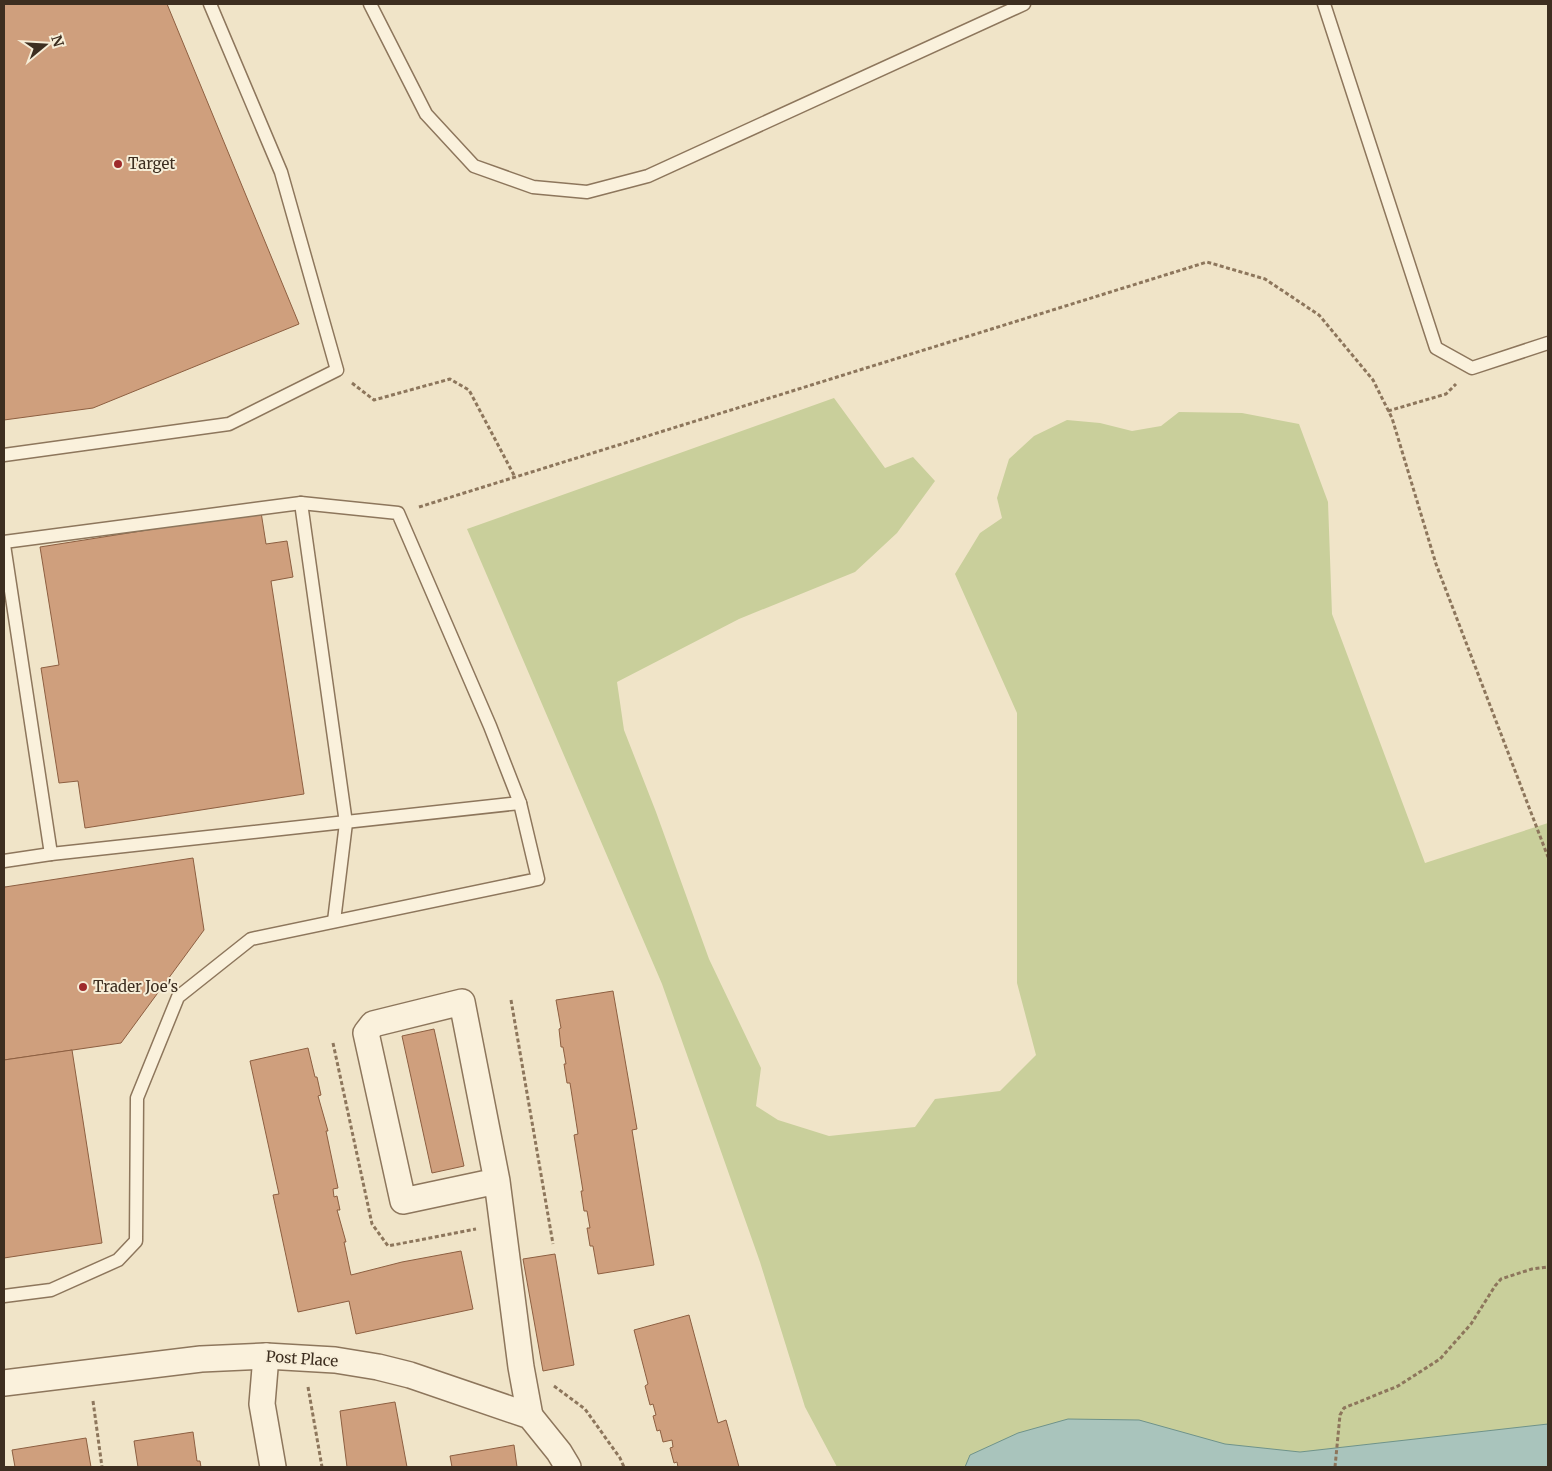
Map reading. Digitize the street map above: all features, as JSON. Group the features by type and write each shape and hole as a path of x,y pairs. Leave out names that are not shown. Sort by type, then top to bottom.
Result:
{"street":[{"path":"497,1181 403,1201 366,1033 373,1024 462,1002 497,1181 530,1416 559,1452 568,1467"},
{"path":"266,1356 262,1404 272,1467"},
{"name":"Post Place","path":"4,1383 202,1359 266,1356 336,1360 378,1367 439,1384 530,1416"}],"lane":[{"path":"4,455 229,424 337,370 281,172 210,4"},
{"path":"370,4 426,114 474,166 533,187 587,192 648,176 1024,4"},
{"path":"1324,4 1436,348 1472,368 1548,343"},
{"path":"301,502 346,823 334,921"},
{"path":"4,1296 51,1290 118,1260 136,1241 137,1098 178,997 251,938 538,879 520,803 486,717 398,513 301,502 4,544 51,854"},
{"path":"4,861 51,854 520,803"}],"path":[{"path":"398,513 1206,262 1265,279 1319,315 1373,380 1392,418 1436,564 1548,858"},
{"path":"1388,411 1446,394 1472,368"},
{"path":"337,370 374,400 450,379 469,390 515,477"},
{"path":"511,1000 553,1244"},
{"path":"1334,1467 1340,1415 1344,1408 1398,1386 1440,1359 1471,1324 1501,1279 1532,1269 1548,1268"},
{"path":"303,1359 322,1467"},
{"path":"88,1372 102,1467"},
{"path":"550,1383 586,1409 620,1458 624,1467"}],"green space":[{"path":"834,398 885,468 913,457 935,481 897,533 855,572 739,619 617,682 624,730 709,959 761,1068 756,1106 778,1120 829,1136 915,1127 935,1099 1000,1091 1036,1055 1017,983 1017,713 955,574 980,533 1002,518 997,498 1009,459 1034,436 1067,420 1100,423 1132,431 1161,426 1179,412 1242,413 1299,424 1328,502 1332,614 1425,863 1548,823 1548,1467 837,1467 805,1407 760,1262 662,984 467,529"}],"water":[{"path":"1068,1419 1139,1420 1225,1444 1300,1452 1548,1424 1548,1467 965,1467 970,1455 1018,1433"}],"building":[{"name":"Target","path":"4,4 167,4 299,324 93,408 4,420"},
{"path":"261,512 266,544 287,541 293,577 271,581 304,794 85,828 78,781 59,783 41,668 59,665 40,547"},
{"name":"Trader Joe's","path":"193,858 204,930 121,1043 4,1060 4,885 5,887"},
{"path":"613,991 637,1129 632,1130 654,1265 598,1274 593,1246 590,1246 587,1228 590,1228 587,1211 584,1211 581,1191 583,1191 574,1135 578,1134 570,1083 567,1083 563,1047 561,1047 559,1029 561,1028 556,1000"},
{"path":"434,1029 464,1166 432,1173 402,1036"},
{"path":"308,1048 315,1077 317,1077 321,1095 318,1096 328,1131 326,1131 338,1188 333,1189 334,1197 337,1196 340,1210 337,1210 346,1242 344,1242 351,1275 402,1262 461,1251 473,1309 356,1334 349,1301 298,1312 273,1195 279,1194 250,1061"},
{"path":"72,1050 102,1243 4,1258 4,1060"},
{"path":"555,1254 574,1365 543,1371 523,1259"},
{"path":"689,1315 718,1423 726,1420 739,1467 678,1467 677,1462 674,1463 670,1448 673,1447 672,1440 663,1442 660,1430 657,1431 653,1416 656,1415 653,1404 650,1405 645,1386 648,1384 634,1330"},
{"path":"395,1402 407,1467 347,1467 340,1411"},
{"path":"193,1432 197,1461 200,1461 201,1467 138,1467 134,1441"},
{"path":"86,1438 91,1467 15,1467 12,1450"},
{"path":"514,1445 517,1467 452,1467 450,1456"}],"place":[{"name":"Target","path":"118,164"},
{"name":"Trader Joe's","path":"83,987"}]}
